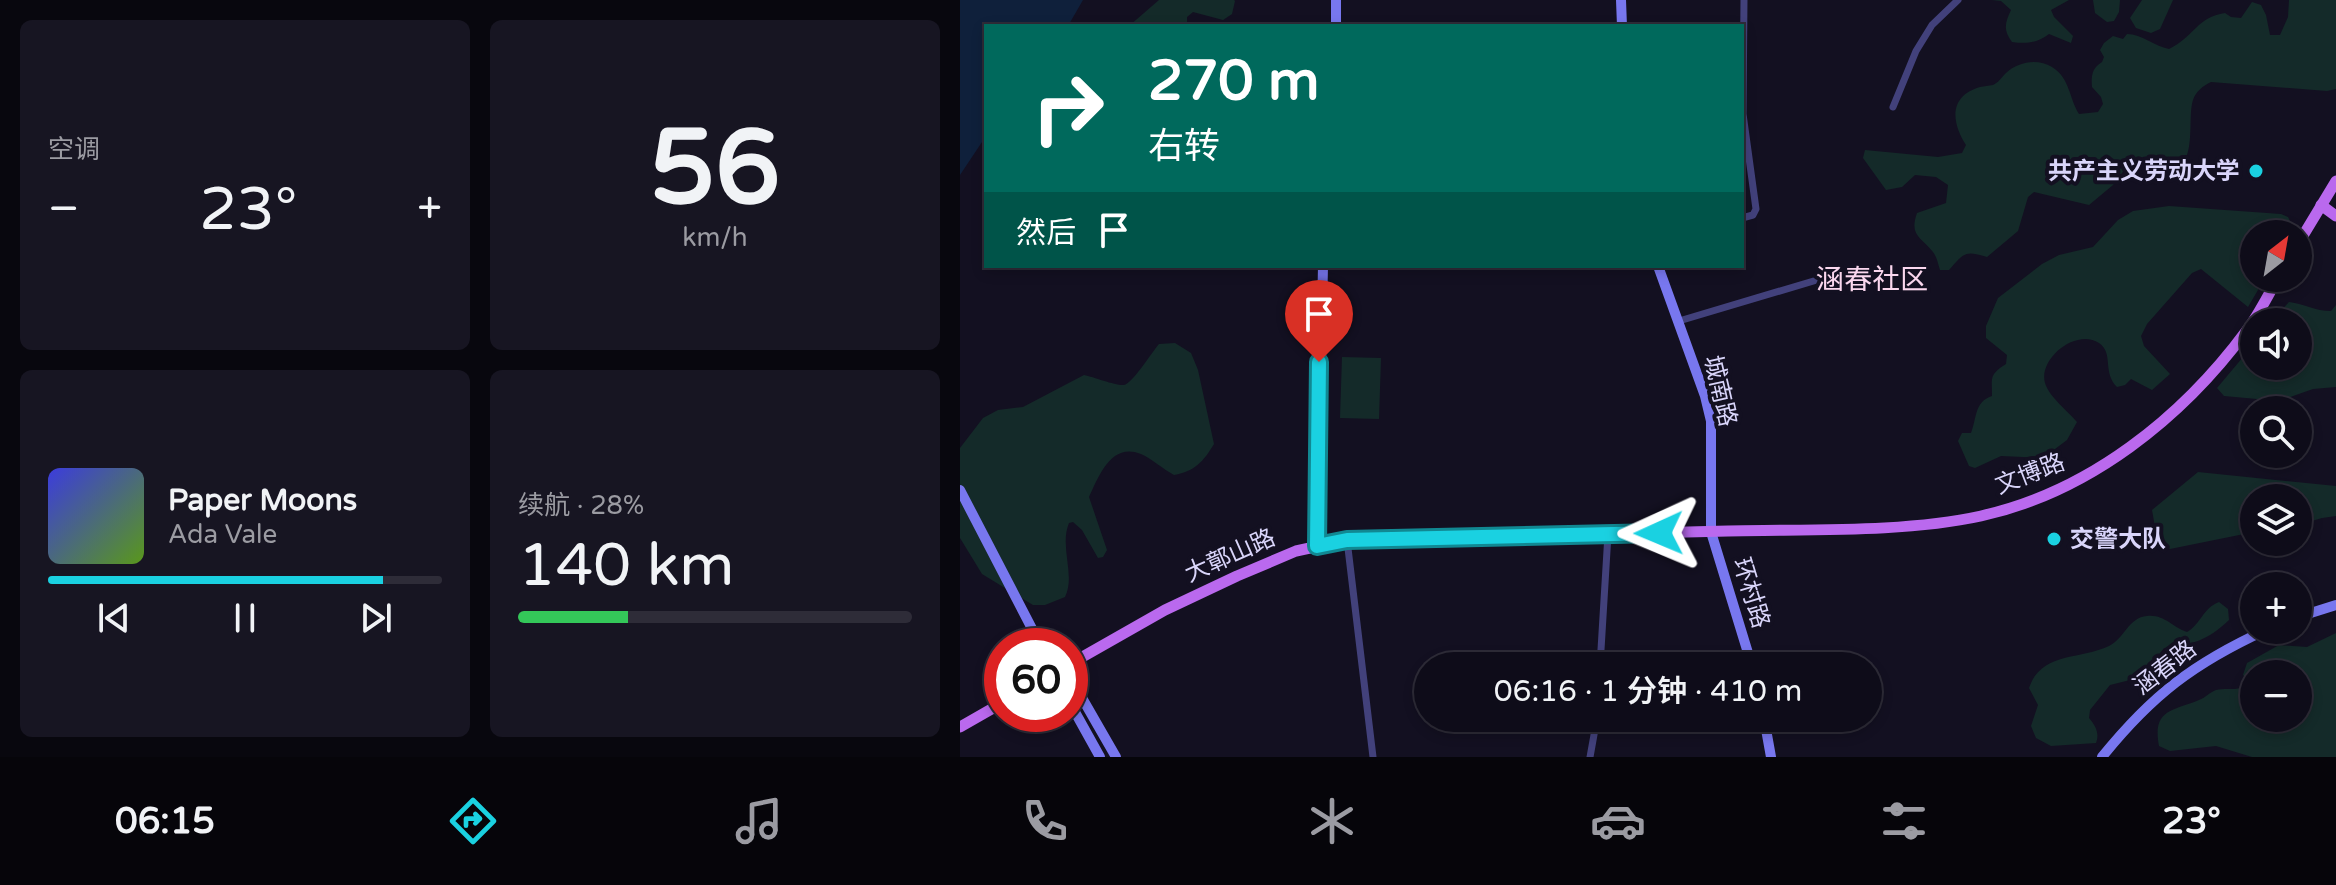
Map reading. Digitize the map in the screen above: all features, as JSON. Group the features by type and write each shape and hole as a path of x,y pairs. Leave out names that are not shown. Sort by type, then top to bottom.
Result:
{"main road":[{"path":"2312,220 2335,186"},
{"path":"2321,205 2336,216"},
{"name":"文博路","path":"1711,532 1922,524 1980,516 2062,488 2111,461 2174,411 2231,350 2270,292"},
{"name":"大鄣山路","path":"1088,654 1165,610 1272,561 1296,551 1347,540 1711,532"},
{"path":"960,727 984,713"}],"street":[{"path":"1336,0 1336,24"},
{"path":"1621,0 1622,24"},
{"path":"1744,0 1744,24"},
{"path":"1893,107 1916,51 1932,25 1958,0"},
{"path":"1744,121 1756,209 1753,215 1744,217"},
{"path":"1317,546 1323,268"},
{"name":"城南路","path":"1659,268 1711,421 1711,532"},
{"path":"1679,321 1827,277"},
{"path":"960,490 1032,628"},
{"name":"环村路","path":"1711,532 1748,652"},
{"path":"1601,652 1608,534"},
{"path":"1347,540 1373,757"},
{"path":"2312,613 2336,605"},
{"name":"涵春路","path":"2102,757 2133,719 2186,674 2240,642"},
{"path":"1088,708 1116,757"},
{"path":"1086,732 1100,757"},
{"path":"1590,757 1594,732"},
{"path":"1767,732 1771,757"}],"green space":[{"path":"1159,0 1235,1 1232,14 1223,20 1193,12 1187,17 1187,24 1131,24"},
{"path":"1992,0 2069,0 2051,10 2073,36 2071,43 2049,34 2032,42 2012,42 2006,26 2011,10 2001,1"},
{"path":"2093,0 2120,0 2114,21 2107,22 2095,13"},
{"path":"2142,0 2173,0 2160,29 2151,33 2136,28 2130,18"},
{"path":"2289,0 2336,0 2336,89 2327,91 2211,82 2200,89 2193,100 2189,145 2182,164 2174,170 2161,171 2133,158 2113,185 2089,205 2034,192 2028,197 2018,231 1987,257 1965,254 1949,270 1940,270 1934,254 1914,227 1917,213 1946,203 1948,185 1936,177 1915,175 1902,187 1886,190 1863,158 1865,150 1938,157 1962,153 1966,145 1956,119 1958,103 1970,91 1995,84 2011,69 2028,62 2046,64 2058,72 2066,82 2079,114 2098,112 2103,104 2092,87 2092,76 2104,57 2100,50 2113,36 2123,39 2127,34 2132,35 2169,49 2208,18 2225,13 2241,18 2252,2 2261,5 2270,35 2280,35 2288,17"},
{"path":"2169,206 2281,214 2290,220 2240,220 2240,292 2257,292 2248,307 2201,269 2192,273 2147,324 2141,336 2144,346 2170,374 2152,390 2131,379 2117,387 2110,375 2106,352 2099,343 2090,339 2070,343 2053,356 2044,374 2050,393 2077,422 2067,440 2043,458 2001,456 1975,468 1969,466 1958,441 1962,433 1971,433 1979,406 1992,396 1994,374 2006,364 2007,355 1986,338 1986,326 1998,298 2042,264 2059,255 2093,247 2118,220 2133,211"},
{"path":"2289,302 2331,311 2336,305 2336,387 2313,389 2293,396 2224,396 2217,388 2240,361 2240,380 2312,380 2312,308 2284,308"},
{"path":"1175,343 1191,353 1198,370 1214,444 1206,456 1193,468 1174,475 1145,456 1131,452 1122,453 1108,463 1089,497 1107,550 1103,557 1098,558 1082,530 1073,522 1069,523 1066,542 1069,580 1065,597 1045,605 1033,605 982,574 960,538 960,448 983,418 998,410 1023,407 1084,375 1124,385 1137,374 1159,344"},
{"path":"1342,357 1381,358 1379,419 1340,418"},
{"path":"2198,472 2336,486 2336,516 2312,521 2312,484 2240,484 2240,535 2170,549 2157,538 2152,510"},
{"path":"2219,602 2228,609 2229,620 2214,633 2183,645 2164,648 2142,677 2110,685 2090,710 2089,718 2097,733 2096,743 2051,746 2036,738 2031,726 2038,705 2029,688 2042,668 2109,646 2141,617 2158,617 2187,632 2209,608"},
{"path":"2336,633 2336,757 2252,757 2216,746 2170,751 2159,746 2159,725 2167,713 2216,690 2240,688 2240,732 2312,732 2312,660 2252,660 2279,645 2307,647"}],"water":[{"path":"960,0 1083,0 1069,24 984,24 984,139 960,175"}],"place":[{"name":"共产主义劳动大学","path":"2256,171"},
{"name":"交警大队","path":"2054,539"}],"district":[{"name":"涵春社区","path":"1872,280"}],"route":[{"path":"1319,362 1317,546 1347,540 1659,533"}]}
